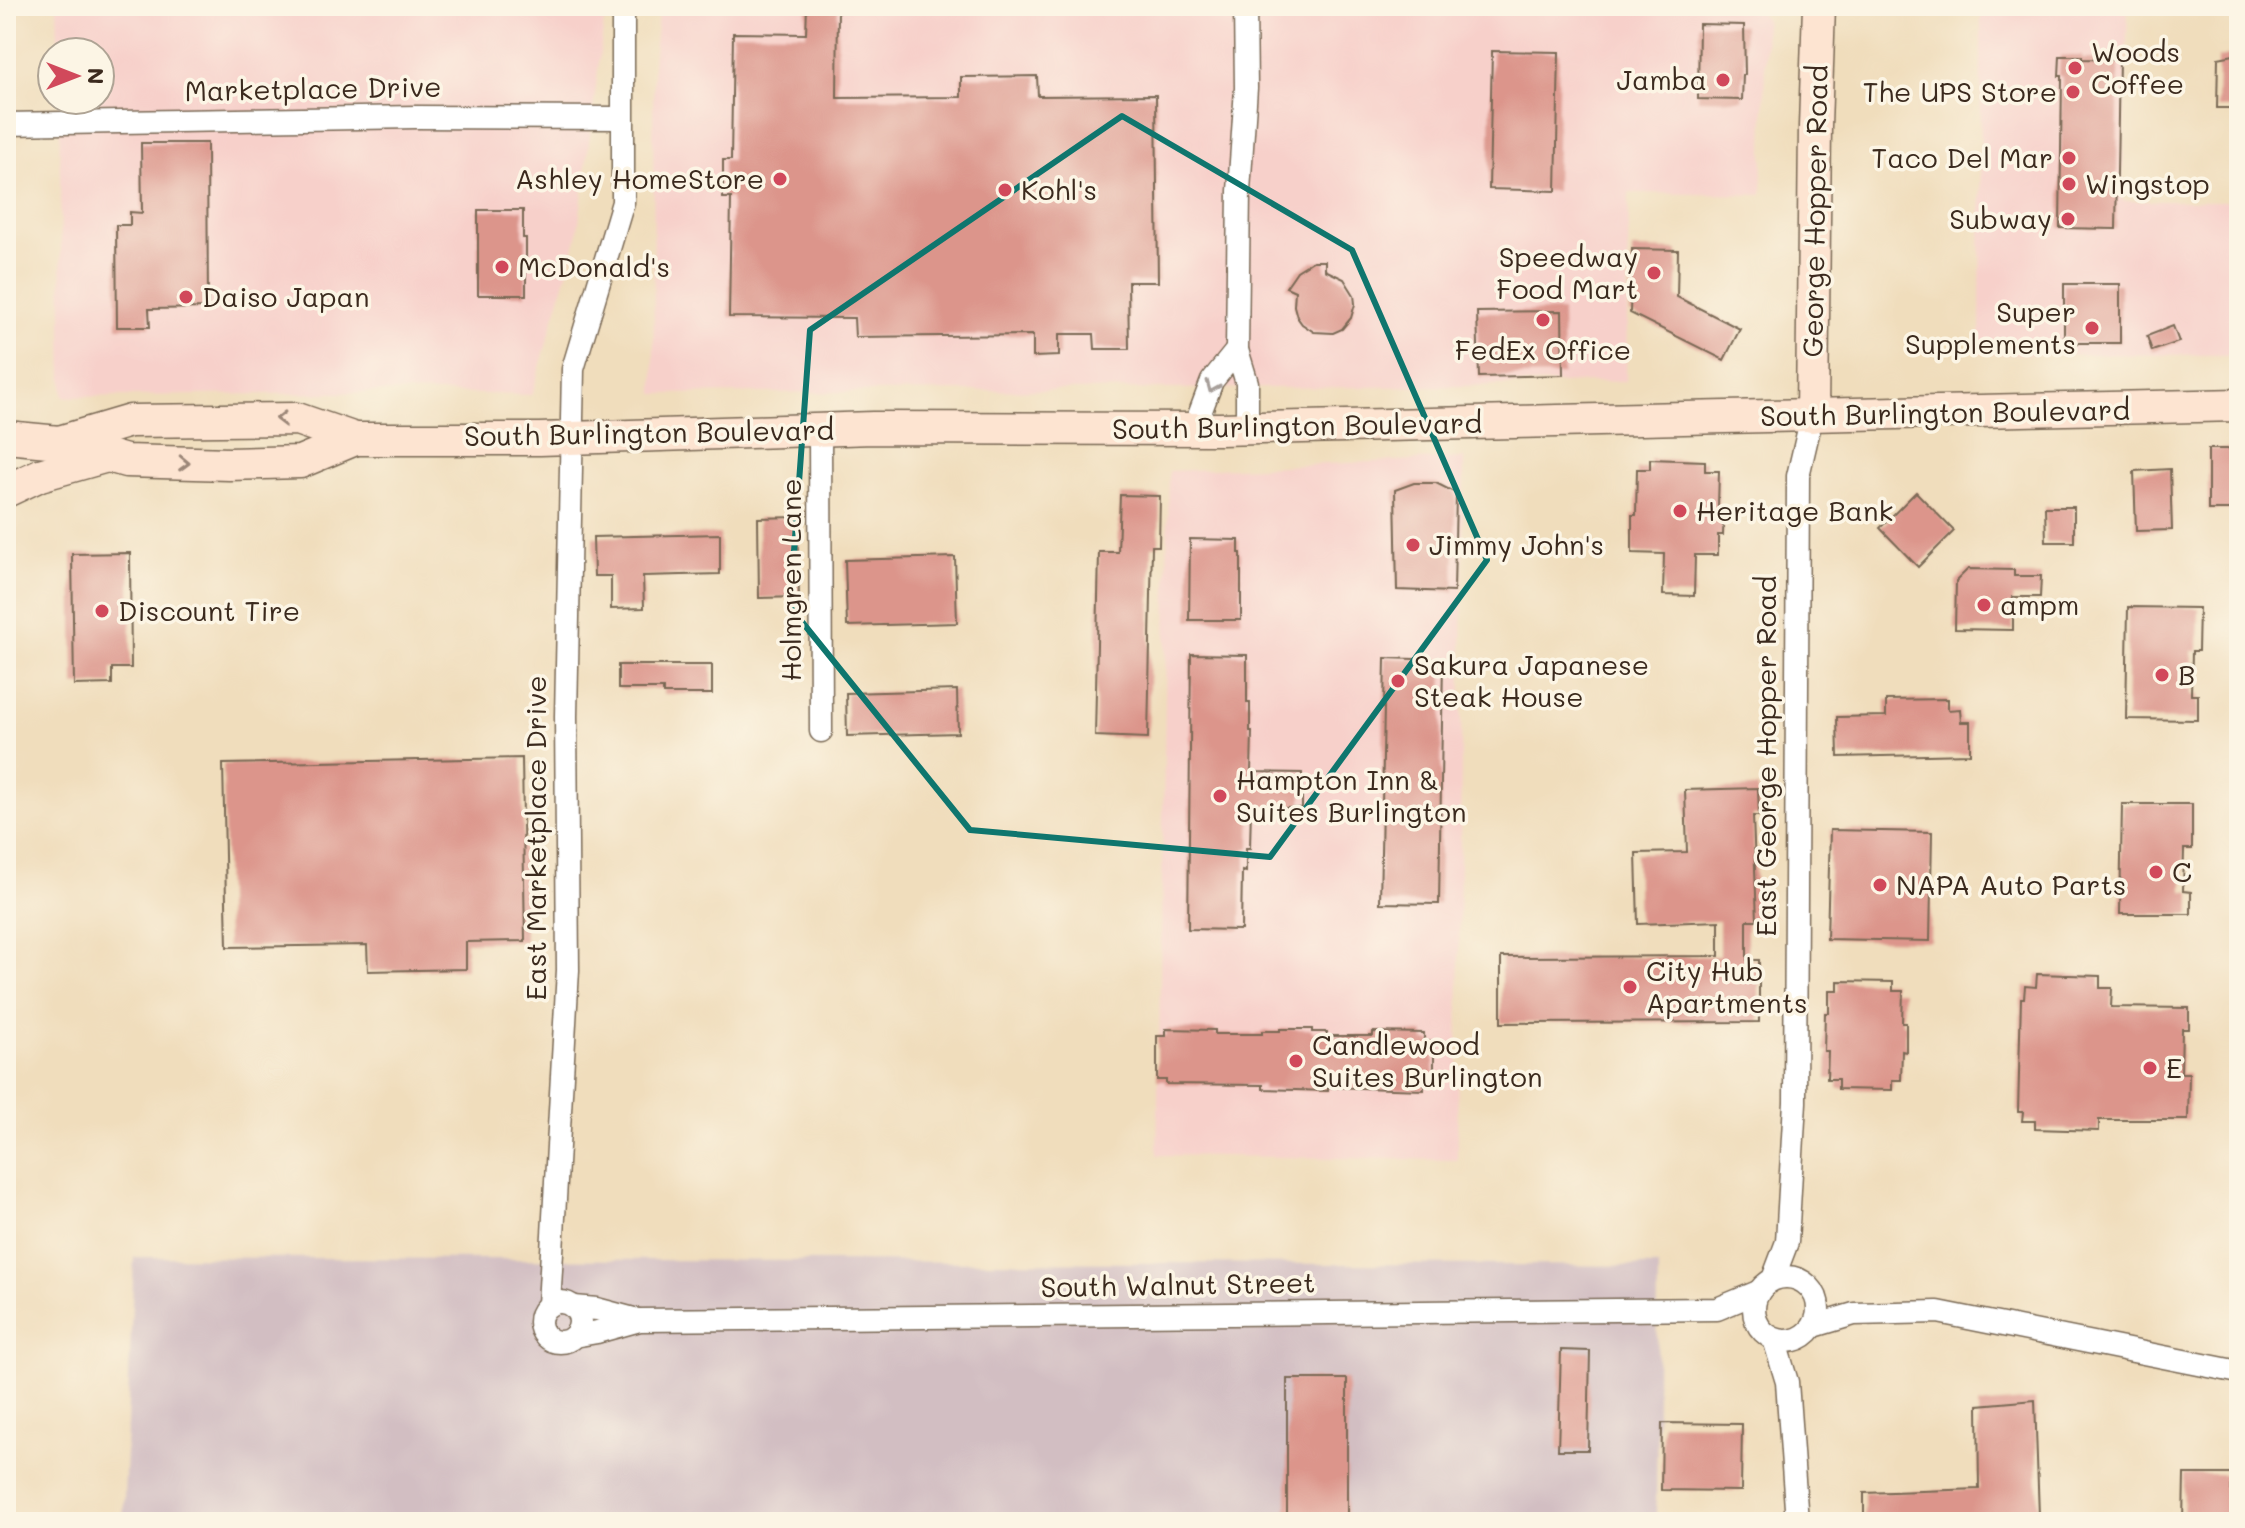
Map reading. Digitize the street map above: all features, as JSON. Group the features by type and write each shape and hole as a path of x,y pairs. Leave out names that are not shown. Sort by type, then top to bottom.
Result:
{"main road":[{"name":"George Hopper Road","path":"1812,416 1819,6"},
{"name":"South Burlington Boulevard","path":"32,440 130,421 161,420 297,419 355,439 570,438 820,429 1194,429 2239,405"},
{"path":"6,420 32,440"},
{"name":"South Burlington Boulevard","path":"32,440 126,461 229,464 300,462 355,439"},
{"path":"6,491 40,475 107,456"}],"street":[{"name":"East Marketplace Drive","path":"565,1306 553,1238 568,970 566,716 573,369 623,202 623,6"},
{"path":"1245,6 1246,88 1239,191 1237,350 1247,383 1247,428"},
{"name":"Marketplace Drive","path":"6,124 416,117 622,118"},
{"path":"1194,429 1212,381 1237,350"},
{"name":"East George Hopper Road","path":"1766,1286 1787,1242 1795,1102 1798,476 1812,416"},
{"name":"Holmgren Lane","path":"820,429 821,731"},
{"name":"East George Hopper Road","path":"1787,1242 1806,1285"},
{"path":"1797,1522 1787,1382 1768,1335 1754,1312 1754,1302 1766,1286 1791,1276 1854,1314"},
{"path":"1787,1382 1819,1308 1806,1285"},
{"name":"South Walnut Street","path":"565,1306 597,1309 640,1320 1717,1309 1766,1286"},
{"path":"565,1306 579,1314 580,1322 574,1336 560,1342 546,1337 541,1330 541,1315 565,1306"},
{"name":"South Walnut Street","path":"1717,1309 1768,1335"},
{"path":"1768,1335 1791,1341 1854,1314 1938,1312 2239,1372"},
{"name":"South Walnut Street","path":"574,1336 640,1320"}],"highlighted area":[{"path":"1122,116 1352,250 1487,560 1270,857 970,830 790,607 810,330"}],"shaded area":[{"path":"57,6 606,6 577,238 532,395 396,392 63,397 59,116 116,116 116,36 58,36"},
{"path":"659,6 1753,6 1766,20 1762,195 1629,193 1626,381 1468,386 654,394 653,63"},
{"path":"1981,6 2128,6 2122,201 2239,201 2239,355 1980,354"},
{"path":"1464,458 1457,1160 1157,1155 1169,471"},
{"path":"134,1257 1658,1266 1656,1522 123,1522"}],"building":[{"name":"Kohl's","path":"807,6 838,6 837,98 961,97 961,77 1037,76 1038,96 1156,95 1158,282 1128,282 1129,349 1095,349 1094,334 1059,334 1059,356 1033,357 1033,335 855,337 854,318 729,317 731,198 723,198 723,160 731,160 733,33 806,34"},
{"path":"1699,24 1744,25 1742,100 1698,99"},
{"path":"1492,51 1559,52 1556,191 1489,189"},
{"path":"2239,54 2239,108 2217,108 2218,58"},
{"path":"2060,56 2119,60 2116,229 2060,228"},
{"path":"141,143 207,143 208,308 149,309 150,327 117,327 116,225 130,225 130,212 142,213"},
{"name":"McDonald's","path":"478,210 523,210 526,295 478,295"},
{"path":"1632,249 1678,250 1677,297 1740,329 1724,360 1630,313"},
{"path":"1313,261 1325,261 1325,270 1344,279 1354,295 1351,318 1342,329 1333,333 1314,332 1302,324 1294,306 1295,291 1286,287 1297,271"},
{"name":"Super Supplements","path":"2064,284 2120,284 2120,343 2064,343"},
{"path":"1562,311 1563,375 1479,377 1477,312"},
{"path":"2173,326 2179,342 2152,351 2147,336"},
{"path":"2208,449 2239,449 2239,510 2208,510"},
{"name":"Heritage Bank","path":"1650,459 1705,461 1705,471 1719,471 1718,507 1724,507 1723,535 1718,535 1718,555 1695,555 1694,596 1663,595 1664,554 1632,553 1637,469 1650,469"},
{"path":"2170,469 2172,530 2136,531 2134,471"},
{"path":"1414,483 1436,483 1456,493 1454,592 1397,590 1395,490"},
{"path":"1916,492 1954,531 1918,567 1880,528"},
{"path":"1120,495 1160,496 1159,546 1152,546 1148,738 1095,736 1099,552 1118,552"},
{"path":"2045,507 2074,507 2074,542 2046,542"},
{"path":"797,517 799,597 759,598 758,518"},
{"path":"720,534 720,574 643,576 644,608 611,609 611,576 594,576 593,537"},
{"path":"1190,539 1239,540 1241,620 1189,620"},
{"name":"Discount Tire","path":"130,553 131,668 112,668 112,684 74,685 72,554"},
{"path":"955,557 957,623 847,626 845,560"},
{"name":"ampm","path":"1968,569 2014,570 2014,576 2041,576 2040,597 2013,597 2013,630 1955,629 1956,581"},
{"name":"B","path":"2128,607 2199,608 2198,651 2192,651 2191,695 2198,695 2198,720 2126,719"},
{"name":"Hampton Inn & Suites Burlington","path":"1191,654 1247,655 1247,702 1250,702 1252,731 1251,772 1302,773 1302,808 1251,808 1250,848 1246,848 1246,872 1242,871 1241,930 1188,929"},
{"path":"1385,658 1443,660 1439,904 1380,903"},
{"path":"618,665 712,665 712,694 663,694 663,689 618,689"},
{"path":"957,690 958,733 847,736 846,693"},
{"path":"1948,699 1948,710 1960,709 1961,722 1970,722 1970,754 1838,757 1837,717 1886,716 1886,700"},
{"path":"522,758 525,941 466,942 466,969 368,971 367,945 227,947 223,764"},
{"path":"1758,788 1759,816 1753,816 1757,920 1747,920 1747,960 1759,960 1759,1022 1501,1023 1501,957 1719,956 1719,921 1638,924 1636,853 1687,852 1685,790"},
{"name":"C","path":"2122,804 2192,804 2192,849 2184,849 2183,891 2191,892 2191,914 2120,914"},
{"name":"NAPA Auto Parts","path":"1830,830 1932,832 1930,941 1827,939"},
{"path":"2037,974 2100,976 2100,988 2112,988 2111,1007 2189,1008 2189,1029 2182,1029 2181,1073 2189,1073 2188,1120 2099,1120 2099,1131 2035,1129 2035,1121 2022,1121 2023,1112 2018,1112 2021,998 2024,998 2025,986 2036,987"},
{"path":"1838,981 1893,982 1893,991 1903,991 1902,1023 1906,1023 1906,1052 1902,1051 1901,1080 1892,1080 1892,1090 1838,1089 1838,1079 1827,1079 1825,1013 1829,1013 1829,991 1838,991"},
{"name":"Candlewood Suites Burlington","path":"1166,1029 1215,1030 1215,1034 1262,1034 1262,1031 1280,1029 1312,1029 1312,1032 1327,1032 1327,1036 1373,1036 1373,1032 1424,1033 1424,1041 1434,1042 1434,1085 1424,1085 1424,1090 1328,1087 1328,1091 1263,1089 1263,1085 1166,1084 1166,1080 1157,1080 1157,1036 1166,1036"},
{"path":"1561,1350 1590,1351 1588,1450 1558,1450"},
{"path":"1287,1379 1347,1379 1347,1522 1287,1522"},
{"path":"2035,1400 2039,1516 1988,1518 1988,1522 1864,1522 1864,1493 1979,1489 1978,1405"},
{"path":"1662,1423 1742,1424 1741,1491 1661,1490"},
{"path":"2184,1474 2231,1474 2231,1522 2183,1522"}],"place":[{"name":"Woods Coffee","path":"2075,68"},
{"name":"Jamba","path":"1723,80"},
{"name":"The UPS Store","path":"2073,92"},
{"name":"Taco Del Mar","path":"2069,158"},
{"name":"Ashley HomeStore","path":"780,179"},
{"name":"Wingstop","path":"2069,184"},
{"name":"Kohl's","path":"1005,190"},
{"name":"Subway","path":"2068,219"},
{"name":"McDonald's","path":"502,267"},
{"name":"Speedway Food Mart","path":"1654,273"},
{"name":"Daiso Japan","path":"186,297"},
{"name":"FedEx Office","path":"1543,320"},
{"name":"Super Supplements","path":"2092,328"},
{"name":"Heritage Bank","path":"1680,511"},
{"name":"Jimmy John's","path":"1413,545"},
{"name":"ampm","path":"1984,605"},
{"name":"Discount Tire","path":"102,611"},
{"name":"B","path":"2162,675"},
{"name":"Sakura Japanese Steak House","path":"1398,681"},
{"name":"Hampton Inn & Suites Burlington","path":"1220,796"},
{"name":"C","path":"2156,872"},
{"name":"NAPA Auto Parts","path":"1880,885"},
{"name":"City Hub Apartments","path":"1630,987"},
{"name":"Candlewood Suites Burlington","path":"1296,1061"},
{"name":"E","path":"2150,1068"}]}
